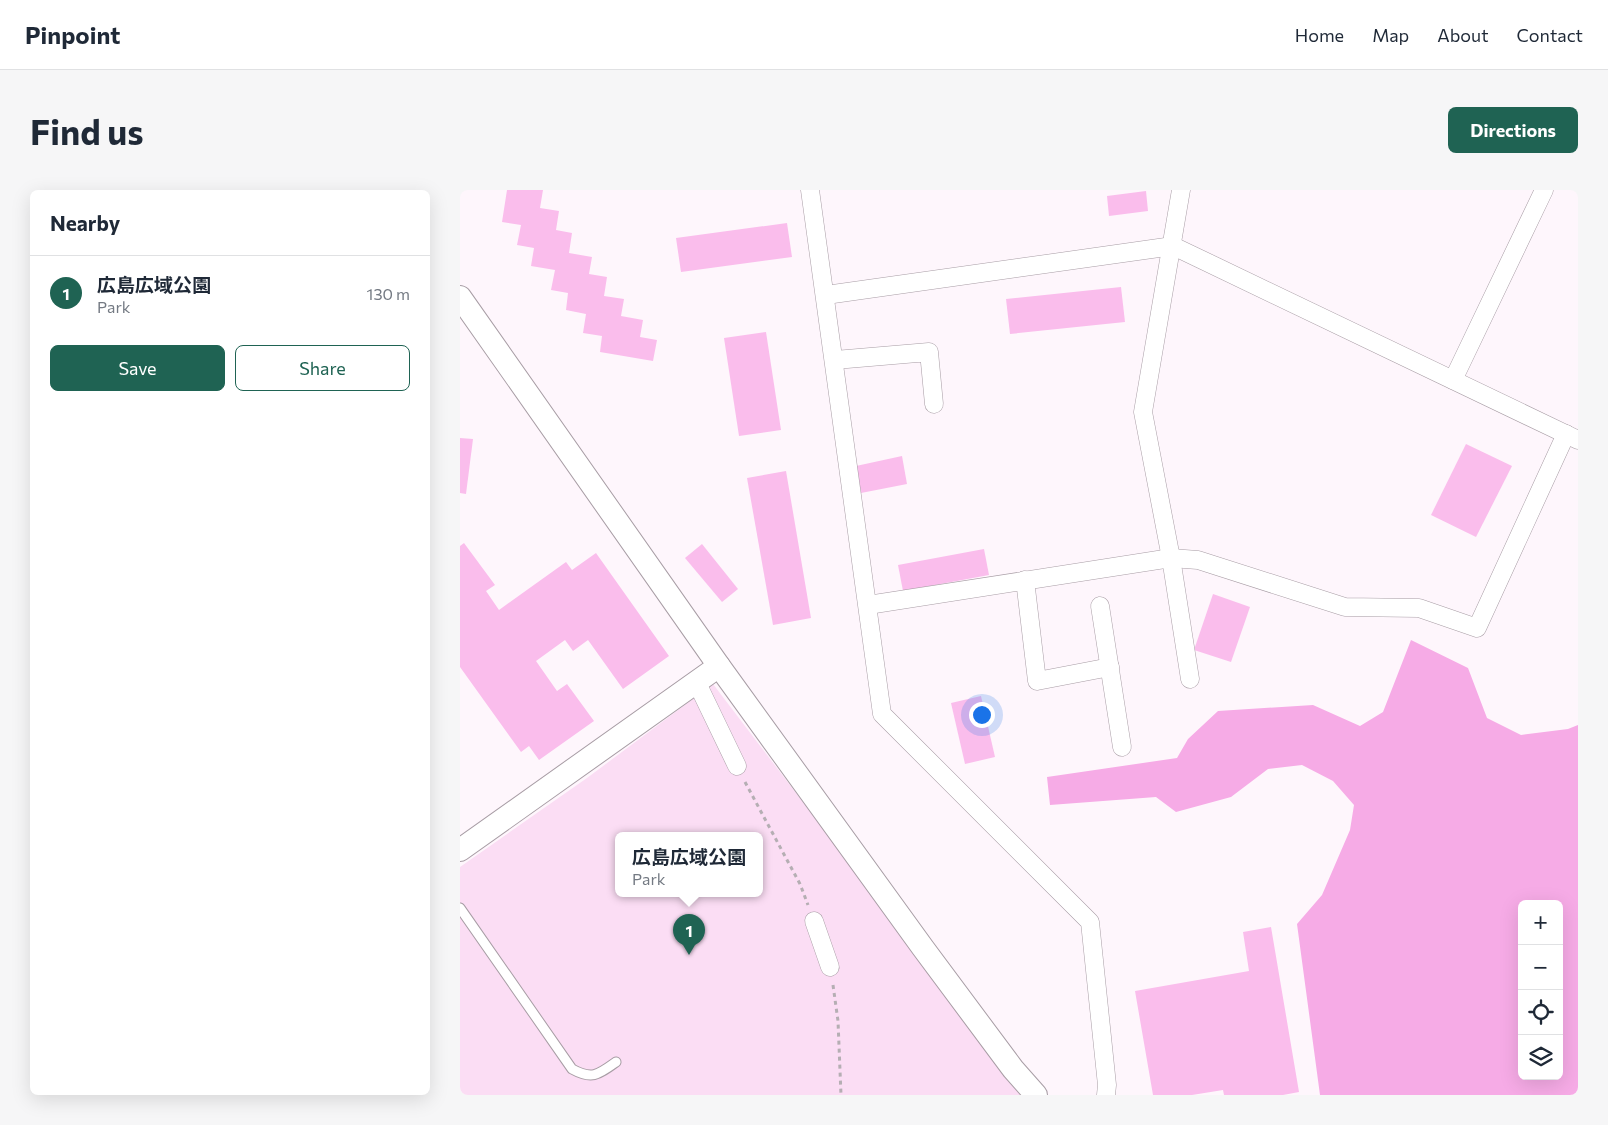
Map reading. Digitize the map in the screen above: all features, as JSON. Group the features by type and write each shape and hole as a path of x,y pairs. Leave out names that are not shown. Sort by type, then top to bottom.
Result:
{"street":[{"path":"810,190 835,360 882,714 1090,922 1107,1084 1106,1095"},
{"path":"1181,190 1173,246 1143,412 1171,558 1190,679"},
{"path":"1453,380 1544,190"},
{"path":"826,295 1173,246 1572,437 1476,628 1419,608 1345,607 1198,560 1171,558 868,604"},
{"path":"460,297 719,666 946,979 1013,1069 1036,1095"},
{"path":"835,360 929,352 934,404"},
{"path":"1026,580 1037,682 1110,667"},
{"path":"1100,606 1122,747"},
{"path":"460,850 719,666"},
{"path":"697,682 737,766"},
{"path":"814,921 830,967"}],"lane":[{"path":"460,908 572,1069 585,1076 598,1074 616,1062"}],"path":[{"path":"737,766 800,884 814,921"},
{"path":"830,967 838,1021 841,1095"}],"shaded area":[{"path":"1411,640 1468,668 1487,718 1521,735 1568,729 1578,725 1578,1095 1320,1095 1297,924 1322,895 1350,830 1354,805 1333,781 1302,765 1268,769 1231,797 1176,812 1156,797 1050,805 1047,777 1177,758 1188,739 1218,711 1313,705 1360,726 1383,712"},
{"path":"713,684 1026,1095 460,1095 460,867 587,778"}],"building":[{"path":"507,190 543,190 540,208 559,211 556,230 572,233 569,253 592,257 589,274 607,277 604,296 624,299 621,316 643,320 640,337 657,340 653,361 600,352 602,336 583,333 586,314 566,310 568,293 551,290 555,270 531,266 534,248 517,245 521,225 502,222"},
{"path":"1146,191 1148,211 1109,216 1107,196"},
{"path":"787,223 792,257 681,272 676,238"},
{"path":"1121,287 1125,322 1010,334 1006,299"},
{"path":"766,332 781,430 739,436 724,338"},
{"path":"460,438 473,439 466,494 460,493"},
{"path":"1466,444 1512,466 1476,537 1431,515"},
{"path":"902,456 907,484 861,493 856,466"},
{"path":"786,471 811,618 773,625 747,478"},
{"path":"464,543 495,585 486,591 499,610 566,562 572,570 596,553 669,656 623,689 588,640 573,651 565,640 536,661 557,691 567,684 594,721 539,760 529,746 521,752 460,667 460,546"},
{"path":"702,544 738,589 722,602 685,558"},
{"path":"984,549 989,575 903,591 898,565"},
{"path":"1213,594 1250,607 1231,662 1194,650"},
{"path":"981,696 995,757 965,764 951,703"},
{"path":"1271,927 1299,1092 1283,1095 1224,1095 1223,1090 1192,1095 1153,1095 1135,991 1249,971 1243,932"}],"place":[{"name":"広島広域公園","path":"689,955"}]}
